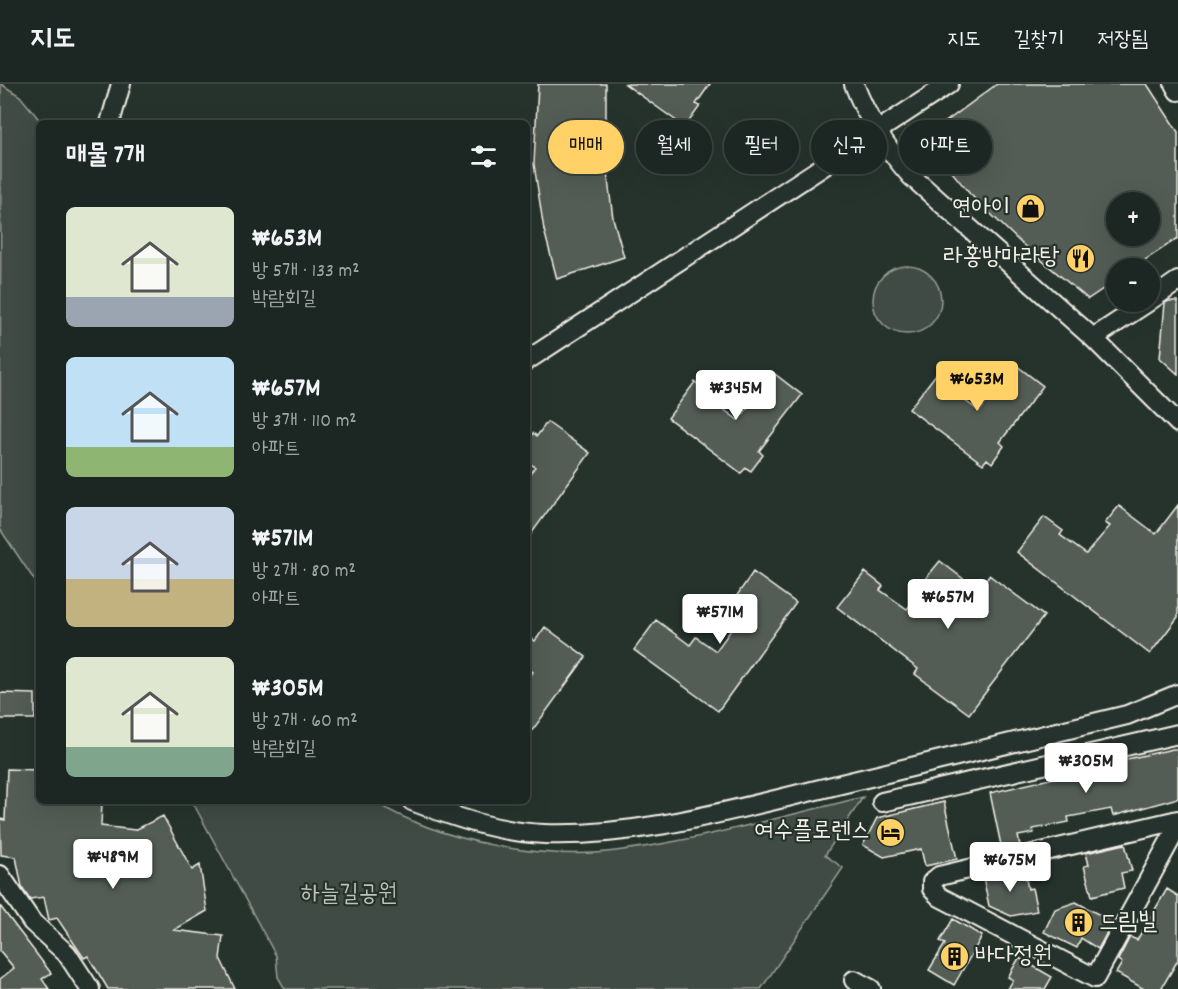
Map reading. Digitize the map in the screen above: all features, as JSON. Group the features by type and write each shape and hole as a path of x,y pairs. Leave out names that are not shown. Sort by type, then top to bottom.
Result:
{"street":[{"path":"111,120 121,84"},
{"path":"854,84 872,120"},
{"path":"887,124 949,84"},
{"path":"1174,84 1178,91"},
{"path":"887,146 928,194 1092,338 1178,423"},
{"path":"530,358 811,174"},
{"path":"1160,293 1178,281"},
{"path":"1092,338 1131,312"},
{"path":"420,804 457,818 498,828 551,834 625,831 763,802 1127,715 1178,694"},
{"path":"882,802 1178,734"},
{"path":"1178,820 939,876 932,882 932,889 940,897 1095,978 1178,826"},
{"path":"0,875 32,922 67,954 90,989"},
{"path":"854,980 871,989"}],"green space":[{"path":"1,84 20,96 40,120 36,120 36,583 0,529"},
{"path":"907,266 920,269 931,276 938,287 941,300 938,313 931,324 920,331 907,334 894,331 883,324 876,313 873,300 876,287 883,276 894,269"},
{"name":"하늘길공원","path":"863,797 825,855 843,868 761,989 285,989 278,977 276,956 194,804 379,804 430,828 461,838 527,851 560,853 623,850 744,827"}],"building":[{"path":"538,84 606,84 606,120 548,120 548,174 607,174 613,218 624,257 557,279 544,230 534,164"},
{"path":"625,84 710,84 696,104 700,106 690,120 675,120"},
{"path":"997,84 1147,84 1178,132 1178,238 1148,258 1106,258 1106,287 1088,299 1021,243 970,194 954,174 992,174 992,120 948,120"},
{"path":"1178,301 1178,374 1160,358 1165,303"},
{"path":"1012,362 1043,386 1000,442 1004,446 992,463 987,459 983,464 909,409 937,373 956,387 952,391 979,411 1002,383 998,379"},
{"path":"771,371 802,395 759,451 763,455 751,471 746,468 741,473 668,418 695,382 715,396 711,400 738,420 761,392 757,388"},
{"path":"547,422 590,453 530,536 530,473 535,467 530,464 530,437 533,433 537,436"},
{"path":"1178,505 1178,617 1150,654 1017,552 1044,517 1063,531 1060,535 1086,554 1110,526 1105,523 1119,506 1156,534"},
{"path":"940,561 978,590 989,575 1044,616 969,714 915,674 918,669 837,607 865,572 883,586 880,590 907,609 930,581 926,578"},
{"path":"753,572 796,603 718,711 634,650 656,620 690,645 696,637 716,651 741,616 729,607"},
{"path":"545,627 586,657 530,734 530,676 533,672 530,670 530,638 535,641"},
{"path":"0,693 35,694 35,719 0,719"},
{"path":"1178,749 1178,798 1113,816 1111,809 1068,817 1069,822 1033,829 1034,833 1018,836 1020,846 1002,850 990,793 1063,776 1063,773"},
{"path":"7,769 36,770 36,804 102,804 101,826 135,830 163,816 192,870 200,865 207,911 174,930 223,936 220,958 235,989 108,989 88,956 84,958 57,918 49,920 44,897 30,899 22,887 16,857 1,855 0,819 5,820"},
{"path":"944,802 957,859 925,866 921,849 884,857 863,845 877,818"},
{"path":"1125,844 1132,871 1121,873 1124,888 1092,896 1084,866 1089,865 1086,853"},
{"path":"1024,868 1028,889 1032,888 1037,911 1011,916 989,906 983,877"},
{"path":"1167,889 1178,896 1178,960 1161,989 1144,989 1116,973 1122,963 1118,960 1130,937 1137,940"},
{"name":"드림빌","path":"1076,902 1109,920 1107,925 1110,927 1098,949 1081,938 1077,948 1044,932 1055,909"},
{"path":"0,906 51,973 42,979 49,989 0,989 0,979 14,968 0,951"},
{"name":"바다정원","path":"953,919 982,936 954,985 929,970 945,944 940,941"},
{"path":"1019,958 1052,977 1045,989 1008,989 1013,980 1008,977"}],"place":[{"name":"연아이","path":"1031,209"},
{"name":"라홍방마라탕","path":"1080,258"},
{"name":"여수플로렌스","path":"891,832"},
{"name":"드림빌","path":"1078,923"},
{"name":"바다정원","path":"954,957"}]}
